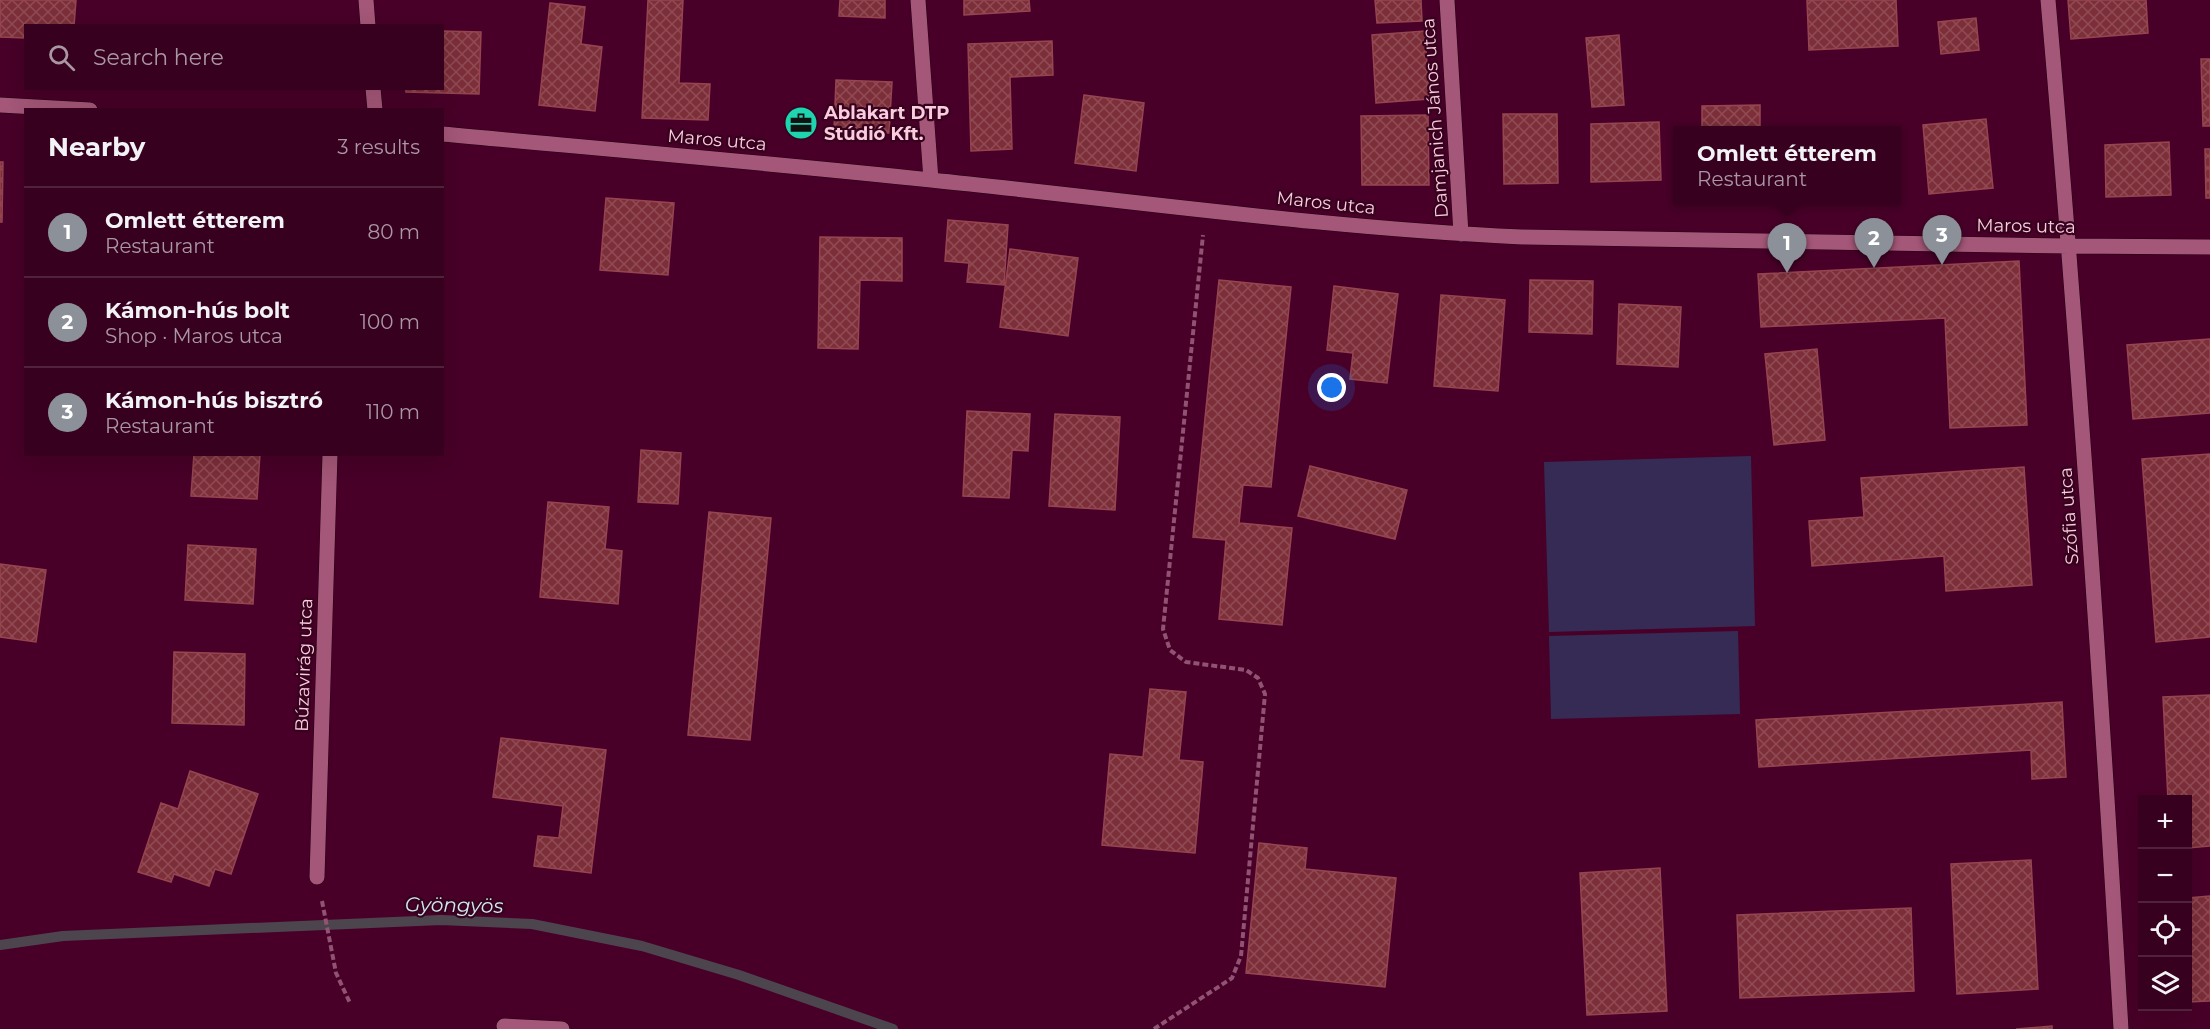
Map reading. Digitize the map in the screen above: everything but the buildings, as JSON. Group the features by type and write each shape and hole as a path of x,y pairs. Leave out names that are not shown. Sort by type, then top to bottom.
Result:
{"street":[{"path":"366,0 368,24"},
{"path":"918,0 931,180"},
{"name":"Damjanich János utca","path":"1447,0 1461,234"},
{"name":"Szófia utca","path":"2048,0 2069,246 2100,675 2121,1029"},
{"path":"373,90 375,108"},
{"path":"0,105 54,108"},
{"name":"Maros utca","path":"444,134 931,180 1205,210 1461,234 1522,237 2210,247"},
{"name":"Búzavirág utca","path":"317,877 330,456"},
{"path":"504,1026 562,1029"}],"path":[{"path":"1154,1029 1232,978 1241,956 1265,694 1258,678 1246,670 1186,662 1170,650 1163,629 1205,210"},
{"path":"317,877 336,973 350,1003"}],"shaded area":[{"path":"1751,456 1755,626 1549,632 1544,462"},
{"path":"1738,631 1740,714 1551,719 1549,636"}],"waterway":[{"name":"Gyöngyös","path":"0,945 63,936 441,920 532,924 642,946 739,975 893,1029"}],"place":[{"name":"Ablakart DTP Stúdió Kft.","path":"801,123"},
{"name":"Kámon-hús bisztró","path":"1942,265"},
{"name":"Kámon-hús bolt","path":"1874,268"},
{"name":"Omlett étterem","path":"1787,273"}]}
